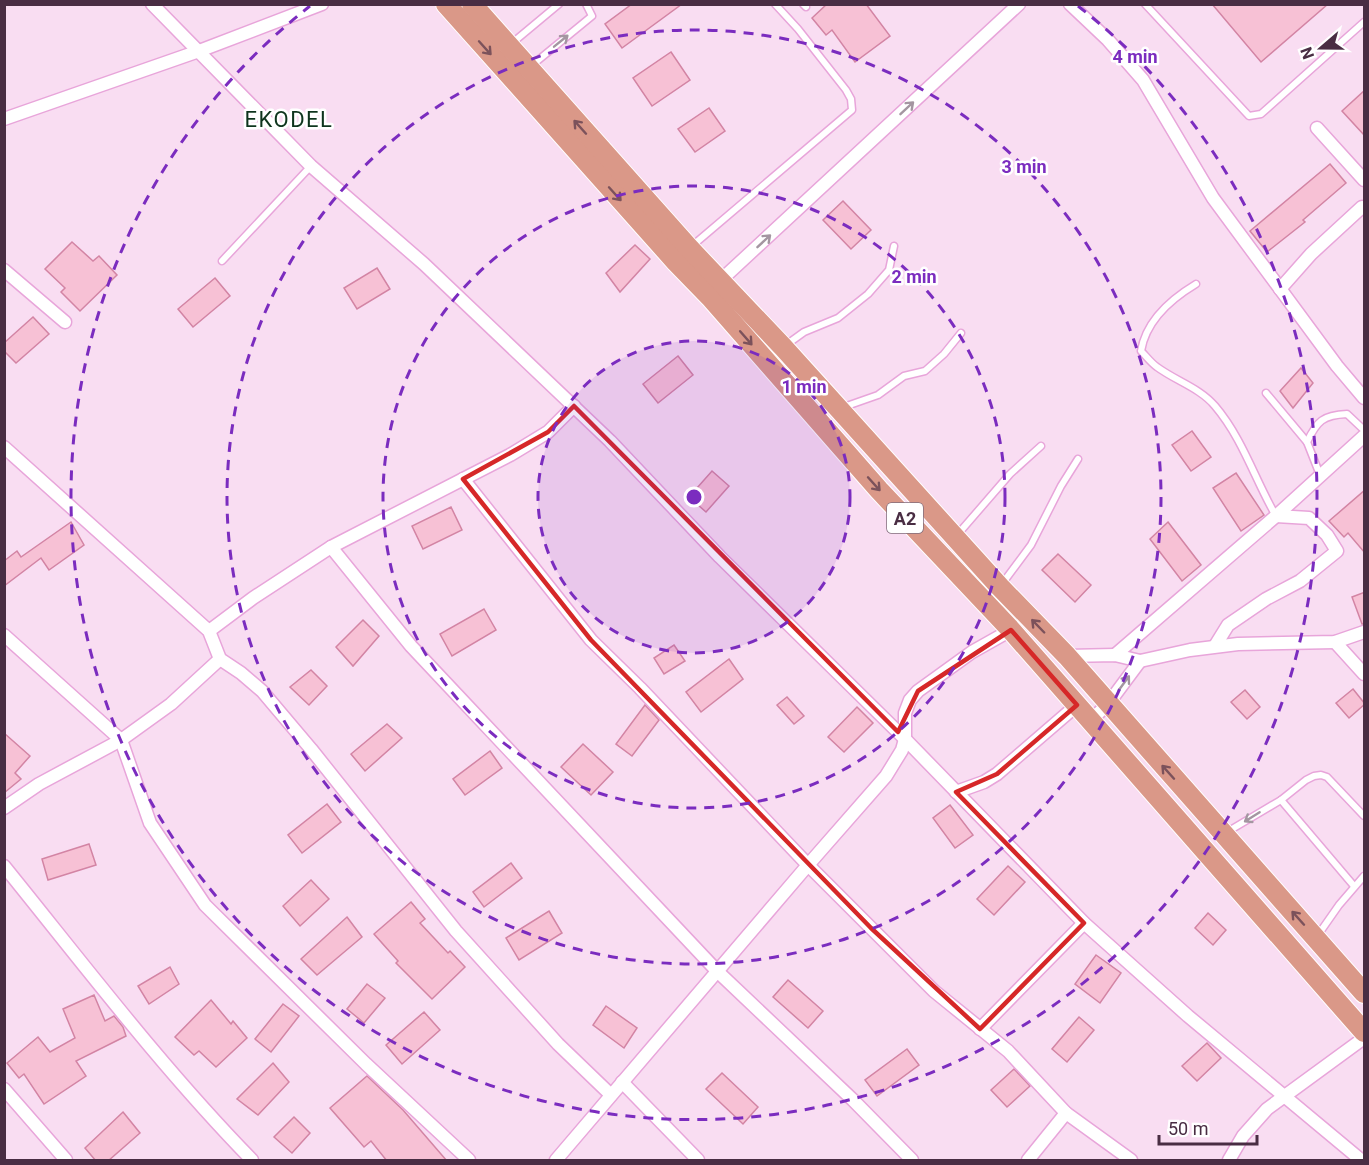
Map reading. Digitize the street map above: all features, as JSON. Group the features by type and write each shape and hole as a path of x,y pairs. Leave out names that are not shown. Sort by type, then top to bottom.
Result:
{"highway":[{"name":"A2","path":"446,4 676,262 710,297 879,490 1011,630 1365,1032"},
{"name":"A2","path":"472,4 690,249 783,347 1000,587 1067,656 1365,993"}],"street":[{"path":"152,4 311,166 424,264 574,406 720,557 905,739 1084,922 1188,1016 1362,1161"},
{"path":"4,119 199,51 322,4"},
{"path":"721,280 1019,4"},
{"path":"1070,4 1108,40 1143,80 1213,198 1337,366 1365,398"},
{"path":"1317,128 1365,180"},
{"path":"1280,289 1311,254 1362,207"},
{"path":"4,270 65,322"},
{"path":"209,631 254,598 332,547 510,455 548,432 574,406"},
{"path":"1115,655 1365,436"},
{"path":"4,447 209,631 220,659 262,691 456,931 558,1044 611,1095"},
{"path":"463,479 591,640 640,688 808,865 934,991 1008,1051 1066,1113 1131,1161"},
{"path":"1215,646 1228,625 1266,599 1300,581 1337,551 1327,535 1309,518 1275,516"},
{"path":"332,547 411,646 717,971 853,1100 912,1161"},
{"path":"556,1161 808,865 886,777 902,750 905,739 905,713 910,700 918,691 972,652 1011,630"},
{"path":"1067,656 1115,655 1140,661 1215,646 1335,642 1365,632"},
{"path":"4,635 121,740 150,824 205,905 468,1161"},
{"path":"1335,642 1365,674"},
{"path":"4,808 39,784 121,740 171,704 220,659"},
{"path":"1090,721 1108,704 1140,661"},
{"path":"956,792 984,782 997,774 1077,705"},
{"path":"4,866 220,1128 252,1161"},
{"path":"980,1029 1084,922"},
{"path":"1229,1161 1243,1136 1267,1109 1365,1038"},
{"path":"622,1082 699,1161"},
{"path":"4,1089 66,1161"},
{"path":"1028,1161 1066,1113"}],"lane":[{"path":"508,46 559,4"},
{"path":"528,68 592,16 586,4"},
{"path":"690,249 852,110 851,99 846,90 798,28 775,4"},
{"path":"1145,4 1249,116 1261,114 1365,21"},
{"path":"222,261 311,166"},
{"path":"783,347 804,332 838,318 868,294 889,270 894,246"},
{"path":"1196,284 1177,295 1152,322 1143,337 1141,351 1157,367 1194,389 1214,405 1235,434 1275,516"},
{"path":"838,410 878,395 904,376 925,371 944,354 961,333"},
{"path":"1266,393 1307,442 1320,476"},
{"path":"1307,442 1316,425 1331,415 1347,414 1365,430"},
{"path":"956,537 1010,474 1041,446"},
{"path":"1000,587 1031,545 1061,486 1078,459"},
{"path":"1223,834 1281,800 1306,780 1321,775 1327,777 1365,816"},
{"path":"1281,800 1354,886"},
{"path":"1316,938 1354,886 1365,876"}],"highlighted area":[{"path":"574,406 898,732 918,691 1011,630 1077,705 997,774 956,792 1084,923 980,1029 871,928 591,640 463,479 548,432"}],"building":[{"path":"632,4 682,4 622,48 605,24"},
{"path":"827,4 866,4 890,36 855,62 832,30 826,35 812,18"},
{"path":"1212,4 1328,4 1261,62"},
{"path":"671,52 690,80 652,106 633,78"},
{"path":"1365,90 1365,136 1342,111"},
{"path":"709,108 725,131 695,152 678,129"},
{"path":"1330,164 1346,183 1303,220 1305,222 1267,252 1250,231"},
{"path":"843,201 871,230 851,249 823,220"},
{"path":"72,242 93,261 99,256 117,275 80,311 61,292 65,288 45,269"},
{"path":"635,245 650,259 620,292 606,273"},
{"path":"377,268 390,289 357,309 344,288"},
{"path":"215,278 230,296 193,327 178,309"},
{"path":"33,317 49,334 16,363 4,351 4,343"},
{"path":"678,356 693,375 658,403 643,384"},
{"path":"1301,368 1313,383 1293,408 1280,391"},
{"path":"1192,431 1211,457 1191,471 1172,445"},
{"path":"712,471 729,486 706,512 689,497"},
{"path":"1236,473 1264,515 1241,531 1213,488"},
{"path":"1365,490 1365,553 1348,533 1344,537 1329,521"},
{"path":"451,507 462,530 423,549 412,526"},
{"path":"71,522 84,545 49,570 41,558 4,586 4,561 17,551 21,557"},
{"path":"1168,522 1201,565 1182,581 1150,539"},
{"path":"1058,554 1091,585 1075,602 1042,570"},
{"path":"1365,592 1365,624 1362,624 1352,597"},
{"path":"484,609 496,630 452,656 440,634"},
{"path":"363,620 379,636 353,666 336,647"},
{"path":"674,645 685,661 664,674 654,658"},
{"path":"729,659 743,679 701,712 686,692"},
{"path":"311,670 327,686 309,705 290,687"},
{"path":"1353,689 1365,704 1349,718 1336,703"},
{"path":"1245,690 1260,707 1247,719 1231,702"},
{"path":"787,697 804,716 794,724 777,705"},
{"path":"645,705 659,720 632,756 616,744"},
{"path":"857,707 873,723 844,752 828,737"},
{"path":"387,724 402,738 365,771 351,754"},
{"path":"4,733 30,756 15,773 21,779 4,793"},
{"path":"583,744 613,772 591,795 561,767"},
{"path":"490,751 502,768 465,795 453,779"},
{"path":"327,804 341,822 302,853 288,835"},
{"path":"950,805 973,835 955,848 933,818"},
{"path":"89,844 96,865 48,880 42,859"},
{"path":"511,863 522,878 484,907 473,892"},
{"path":"1008,866 1025,882 994,915 977,899"},
{"path":"311,880 329,899 300,926 283,906"},
{"path":"411,902 425,919 420,923 448,953 450,951 465,967 432,999 396,963 398,961 374,934"},
{"path":"549,911 562,933 519,960 506,938"},
{"path":"1208,913 1226,930 1213,945 1195,928"},
{"path":"347,917 362,937 317,975 301,959"},
{"path":"1096,955 1121,973 1100,1003 1075,984"},
{"path":"170,967 179,984 149,1004 138,986"},
{"path":"788,980 823,1011 808,1028 773,997"},
{"path":"367,984 385,998 364,1023 347,1009"},
{"path":"94,995 105,1021 114,1016 123,1027 126,1036 76,1061 86,1076 44,1104 24,1074 19,1078 7,1063 38,1037 50,1052 75,1038 63,1009"},
{"path":"211,1000 231,1024 233,1021 247,1038 216,1067 199,1051 194,1055 175,1037"},
{"path":"283,1004 299,1016 271,1052 255,1039"},
{"path":"606,1006 637,1028 624,1048 593,1025"},
{"path":"424,1012 440,1030 402,1064 386,1045"},
{"path":"1079,1017 1094,1030 1067,1062 1052,1049"},
{"path":"1207,1043 1221,1058 1197,1081 1182,1066"},
{"path":"907,1049 919,1065 877,1096 865,1080"},
{"path":"273,1063 289,1082 258,1115 237,1099"},
{"path":"1014,1069 1030,1086 1007,1107 991,1090"},
{"path":"722,1073 758,1107 743,1124 706,1089"},
{"path":"367,1076 403,1110 447,1161 387,1161 371,1141 364,1147 330,1108"},
{"path":"123,1112 140,1133 108,1161 96,1161 85,1148"},
{"path":"294,1117 310,1133 292,1153 274,1137"}],"district":[{"name":"EKODEL","path":"289,119"}]}
